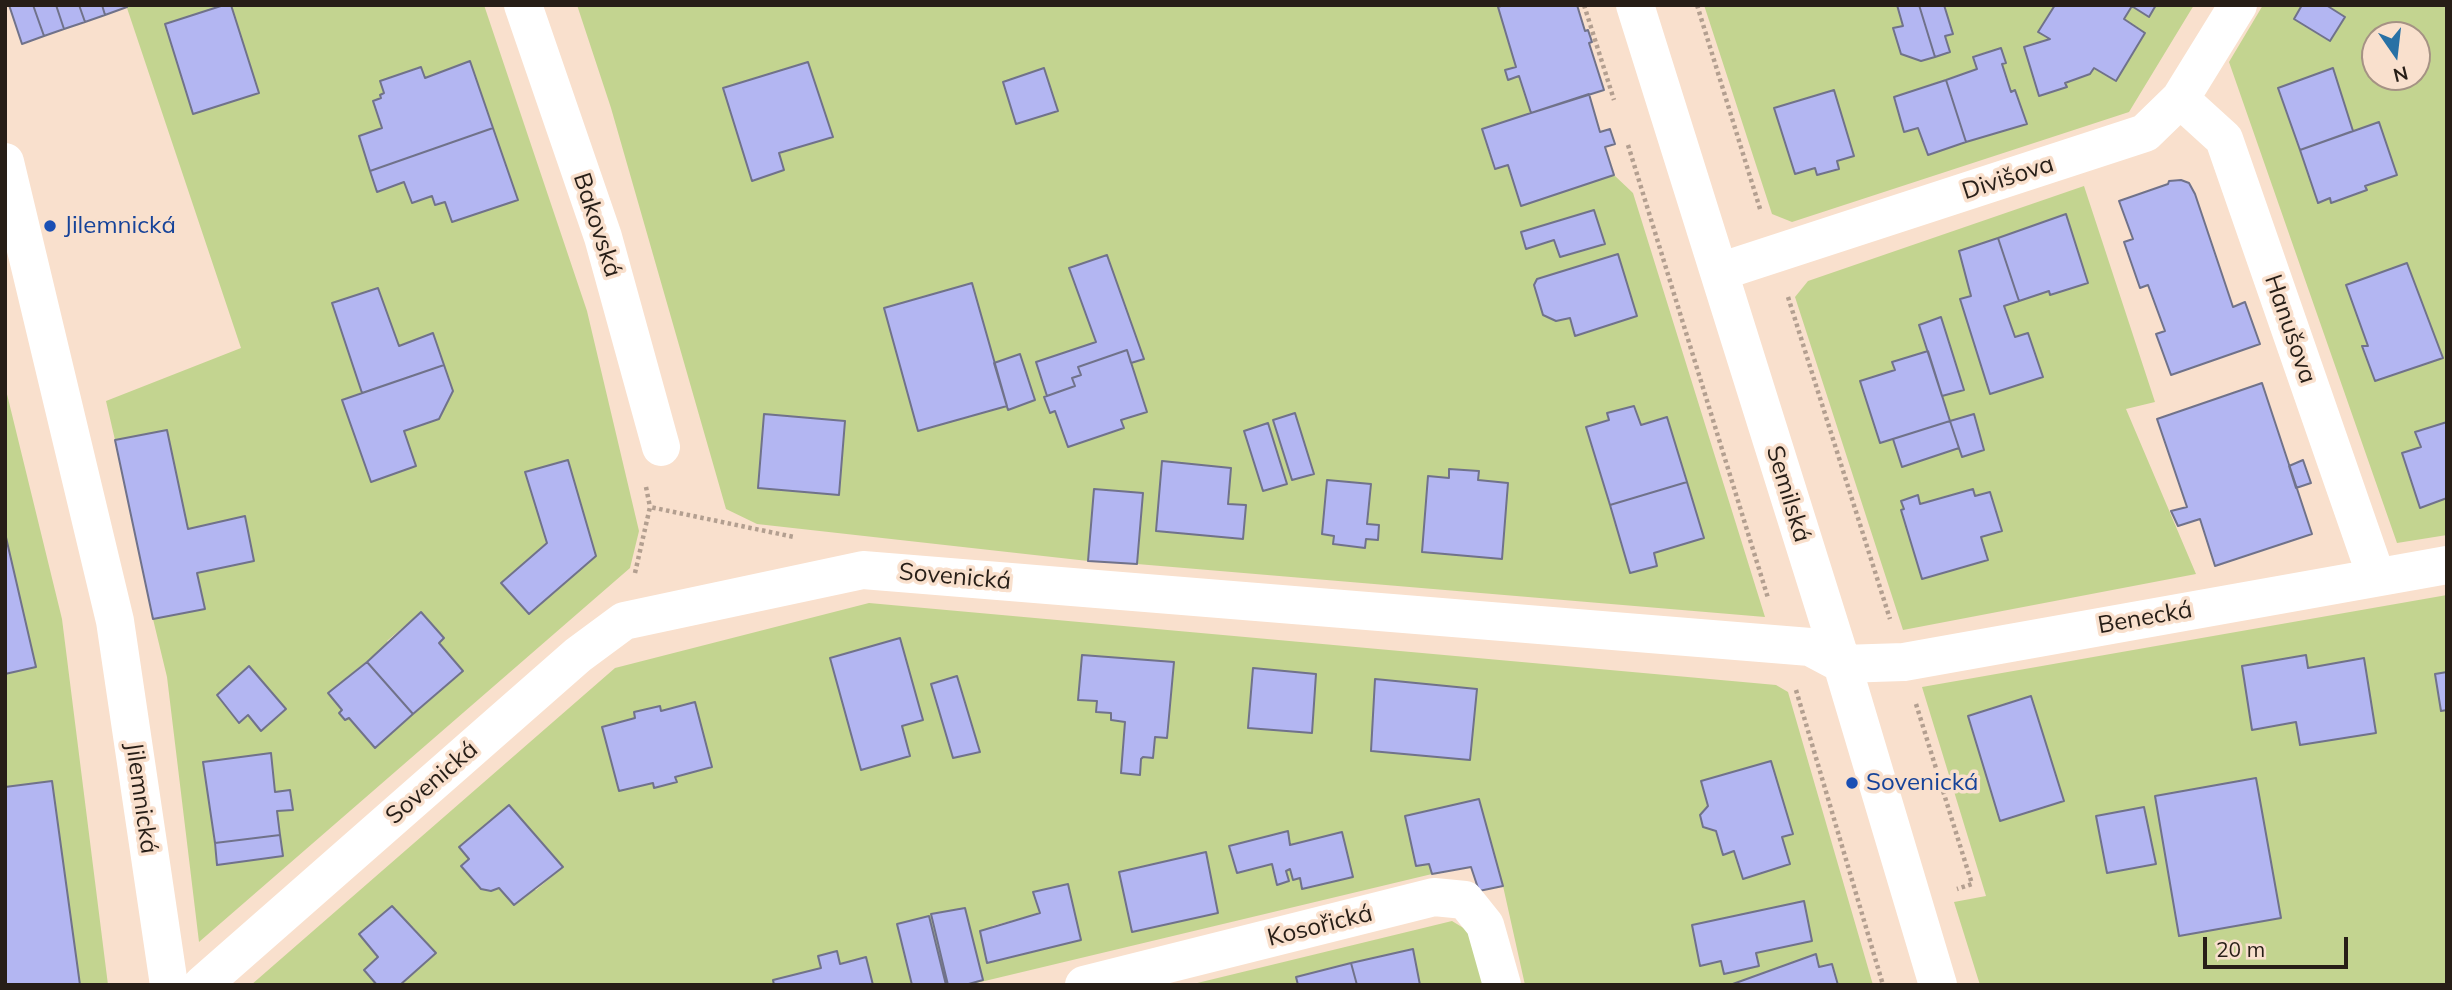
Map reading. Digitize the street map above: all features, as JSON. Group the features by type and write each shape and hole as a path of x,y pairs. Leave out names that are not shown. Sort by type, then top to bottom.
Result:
{"street":[{"name":"Bakovská","path":"523,5 603,237 661,447"},
{"name":"Semilská","path":"1634,5 1842,664 1938,985"},
{"name":"Divišova","path":"1720,272 2145,133 2180,99 2238,5"},
{"name":"Hanušova","path":"2180,99 2224,139 2376,576"},
{"name":"Jilemnická","path":"5,162 115,621 169,985"},
{"name":"Benecká","path":"1842,664 1914,660 2447,565"},
{"name":"Sovenická","path":"202,985 578,655 624,621 863,570 1810,647 1842,664"},
{"name":"Kosořická","path":"1084,985 1434,897 1465,900 1485,925 1502,985"}],"path":[{"path":"1584,5 1617,110"},
{"path":"1697,5 1763,219"},
{"path":"1626,136 1883,985"},
{"path":"1785,286 1891,622"},
{"path":"624,621 650,506 796,538"},
{"path":"1914,695 1972,884 1955,890 1958,902"}],"green space":[{"path":"126,5 224,5 165,25 194,114 259,93 231,5 484,5 587,311 639,531 630,568 199,942 167,677 153,619 204,609 197,573 254,561 244,517 188,529 167,430 115,440 106,401 241,348","holes":["470,62 517,200 453,222 445,202 435,205 432,196 412,203 404,182 377,191 359,137 382,128 380,95 384,93 380,81 421,67 425,78","378,288 399,346 433,334 453,392 439,419 404,431 416,466 371,482 343,400 362,393 332,303","568,460 596,556 529,614 501,583 547,543 525,472","421,612 444,638 439,643 463,671 375,748 349,718 345,720 339,713 342,710 328,693 389,643 387,641","249,666 286,709 261,730 248,715 239,722 217,695","271,753 275,792 290,790 292,810 277,811 283,856 217,865 204,762"]},
{"path":"577,5 1504,5 1498,8 1516,67 1505,71 1508,79 1519,76 1531,113 1482,129 1494,169 1508,165 1522,205 1614,175 1633,193 1765,617 1137,564 1143,493 1094,489 1088,561 757,524 726,509 611,108","holes":["808,62 833,136 779,153 784,170 752,181 723,88","1044,68 1058,111 1017,124 1003,82","1593,210 1605,243 1560,257 1554,240 1526,248 1521,232","1618,254 1637,316 1575,336 1570,318 1556,321 1543,315 1534,286 1537,279","1106,255 1144,358 1131,363 1147,412 1121,420 1123,429 1068,447 1055,411 1044,397 1047,396 1036,362 1096,342 1069,268","972,283 994,363 1020,354 1035,400 1009,410 1007,406 918,431 884,308","1633,406 1641,425 1667,418 1704,538 1654,553 1657,566 1630,573 1586,427 1609,420 1607,413","764,415 845,421 839,495 758,488","1273,420 1313,474 1292,480","1268,423 1287,483 1263,491 1244,431","1162,461 1228,504 1246,505 1243,539 1156,531","1450,469 1478,471 1478,480 1508,483 1501,559 1422,552 1428,477 1449,478","1327,480 1371,484 1367,524 1379,525 1377,540 1366,539 1364,548 1334,545 1334,536 1322,534"]},
{"path":"1704,5 1897,5 1903,26 1893,29 1901,53 1921,61 1950,52 1945,36 1952,34 1944,5 2055,5 2039,32 2050,39 2025,47 2040,96 2067,87 2065,83 2090,74 2094,68 2116,81 2144,33 2124,19 2132,6 2149,17 2156,5 2194,5 2129,112 1792,222 1772,214","holes":["2001,48 2005,63 2002,64 2011,92 2015,91 2027,124 1927,154 1918,128 1904,131 1894,97 1977,69 1973,56","1833,90 1854,156 1837,161 1839,169 1817,175 1815,168 1795,174 1774,108"]},
{"path":"2263,5 2302,5 2294,19 2330,40 2326,5 2447,5 2447,422 2416,433 2421,447 2402,453 2420,507 2447,498 2447,535 2397,543 2229,62","holes":["2332,68 2353,131 2379,122 2396,175 2365,186 2366,189 2332,203 2330,198 2318,203 2278,88","2407,263 2442,357 2363,347 2368,346 2346,285"]},
{"path":"2084,186 2155,402 2126,409 2196,574 1903,630 1795,297 1808,281","holes":["2066,215 2088,282 2051,295 2049,291 2004,306 2015,337 2028,333 2042,377 1990,394 1960,300 1971,296 1959,251","1941,318 1963,390 1942,396 1950,421 1974,414 1984,450 1962,457 1959,448 1902,467 1893,439 1880,443 1860,381 1895,370 1893,362 1928,351 1919,325","1973,489 1975,496 1990,492 2002,531 1981,537 1988,560 1922,579 1901,511 1904,509 1901,501 1917,495 1920,504"]},
{"path":"5,386 62,619 108,985 80,985 52,781 5,787 5,674 36,667 5,533"},
{"path":"2447,595 2447,672 2435,674 2441,711 2447,710 2447,985 1980,985 1954,902 1986,896 1922,687","holes":["2306,655 2308,668 2363,659 2376,733 2301,745 2296,722 2252,730 2242,666","2031,696 2064,801 2001,821 1968,716","2256,778 2281,918 2179,935 2155,796","2144,807 2155,864 2107,873 2096,817"]},
{"path":"869,603 1776,685 1788,692 1873,985 1838,985 1833,965 1819,967 1815,954 1730,985 1525,985 1503,886 1478,799 1405,816 1416,866 1429,864 1432,874 968,985 965,985 983,980 964,908 931,915 948,985 929,916 897,924 912,985 873,985 866,957 840,964 837,951 818,956 821,968 774,985 400,985 436,953 413,927 364,970 377,985 251,985 615,668","holes":["900,639 923,719 902,726 910,756 861,770 830,658","1082,655 1174,662 1167,737 1155,737 1153,757 1141,759 1140,775 1121,773 1125,722 1111,720 1111,713 1096,712 1097,701 1078,700","1253,669 1316,674 1311,733 1248,727","957,677 980,752 953,758 931,684","1376,679 1477,689 1470,760 1372,751","695,702 712,767 675,777 676,782 654,788 653,783 619,791 602,727 635,718 635,712 660,706 661,711","1771,761 1793,833 1782,837 1790,864 1743,878 1734,851 1723,854 1716,831 1703,827 1700,815 1708,806 1701,782","509,805 563,867 536,890 499,888 486,891 461,866 469,859 460,847","1288,832 1290,845 1342,832 1353,877 1303,889 1300,878 1293,879 1290,869 1286,871 1288,881 1277,884 1272,864 1237,873 1229,846","1205,852 1217,913 1133,932 1119,872","1033,892 1080,940 992,929 992,926 1040,913","1804,901 1812,941 1700,966 1692,925"]},
{"path":"1452,921 1470,932 1485,985 1420,985 1413,950 1297,977 1298,985 1189,985"}],"building":[{"path":"9,5 33,5 44,36 22,44"},
{"path":"33,5 56,5 64,29 44,36"},
{"path":"56,5 79,5 85,22 64,29"},
{"path":"79,5 102,5 105,15 85,22"},
{"path":"102,5 126,5 127,7 105,15"},
{"path":"231,5 259,93 193,114 165,24"},
{"path":"1577,5 1585,31 1588,30 1592,42 1589,43 1604,90 1531,113 1519,76 1508,80 1505,70 1516,67 1498,7"},
{"path":"1897,5 1919,5 1935,57 1921,61 1901,54 1893,28 1903,26"},
{"path":"1919,5 1944,5 1953,34 1945,36 1950,52 1935,57"},
{"path":"2055,5 2132,6 2124,19 2145,33 2116,81 2094,68 2090,74 2065,83 2067,87 2039,96 2024,47 2050,39 2038,32"},
{"path":"2130,5 2156,5 2149,17"},
{"path":"2302,5 2326,5 2345,17 2330,41 2294,19"},
{"path":"2001,48 2006,63 2002,64 2011,92 2015,90 2027,124 1966,142 1946,80 1977,69 1973,57"},
{"path":"470,61 493,128 370,171 359,136 382,128 373,101 381,98 380,95 384,93 380,81 421,67 425,78"},
{"path":"808,62 833,137 779,153 784,170 752,181 723,88"},
{"path":"1044,68 1058,111 1016,124 1003,82"},
{"path":"2333,68 2353,131 2300,150 2278,88"},
{"path":"1946,80 1966,142 1928,155 1918,128 1904,132 1894,97"},
{"path":"1834,90 1854,156 1837,161 1839,169 1817,175 1815,168 1795,174 1774,108"},
{"path":"1589,94 1600,132 1610,129 1615,144 1605,147 1614,175 1521,206 1508,165 1495,169 1482,129"},
{"path":"2379,122 2397,175 2365,186 2367,190 2331,203 2330,198 2318,203 2300,150"},
{"path":"493,128 518,200 452,222 445,202 435,205 432,196 412,203 404,182 377,192 370,171"},
{"path":"2181,180 2189,183 2195,194 2233,307 2245,302 2260,344 2171,375 2156,334 2165,331 2148,285 2140,288 2124,242 2133,239 2119,201 2168,184 2169,181"},
{"path":"1594,210 1605,244 1560,257 1554,240 1526,249 1521,232"},
{"path":"2066,214 2088,283 2050,295 2049,291 2019,301 1998,238"},
{"path":"1998,238 2019,301 2004,306 2015,337 2028,333 2043,377 1990,394 1960,299 1971,296 1959,251"},
{"path":"1618,254 1637,316 1575,336 1570,318 1556,321 1543,315 1534,285 1537,279"},
{"path":"1107,255 1144,359 1131,363 1127,350 1078,367 1081,375 1072,378 1075,386 1047,396 1036,362 1096,342 1069,268"},
{"path":"2407,263 2443,358 2375,381 2362,346 2368,346 2346,285"},
{"path":"972,283 1007,406 918,431 884,308"},
{"path":"378,288 399,346 433,333 444,365 362,393 332,303"},
{"path":"1941,317 1964,390 1942,396 1919,325"},
{"path":"1127,350 1147,412 1121,420 1124,428 1068,447 1055,411 1050,413 1044,397 1075,386 1072,378 1081,375 1078,367"},
{"path":"1928,351 1950,421 1880,443 1860,381 1895,370 1892,362"},
{"path":"1020,354 1035,400 1008,410 994,363"},
{"path":"444,365 453,391 439,419 404,431 416,466 371,482 342,400"},
{"path":"2262,383 2312,534 2215,566 2200,519 2178,526 2171,511 2187,507 2157,419"},
{"path":"1634,406 1641,425 1667,417 1687,482 1610,505 1586,427 1609,420 1607,413"},
{"path":"1295,413 1314,474 1292,480 1273,420"},
{"path":"764,414 845,421 839,495 758,488"},
{"path":"1974,414 1984,450 1962,457 1950,421"},
{"path":"1950,421 1959,448 1902,467 1893,439"},
{"path":"2447,422 2447,498 2420,508 2402,453 2421,447 2415,432"},
{"path":"1268,423 1287,484 1263,491 1244,431"},
{"path":"167,430 188,529 245,516 254,561 197,573 205,609 153,619 115,440"},
{"path":"568,460 596,556 529,614 501,583 547,543 525,472"},
{"path":"2303,460 2311,483 2296,488 2289,466"},
{"path":"1162,461 1231,468 1228,504 1246,505 1243,539 1156,531"},
{"path":"1449,469 1479,471 1478,480 1508,483 1502,559 1422,552 1428,476 1449,478"},
{"path":"1327,480 1371,484 1367,524 1379,525 1378,540 1366,539 1365,548 1333,544 1334,536 1322,534"},
{"path":"1687,482 1704,538 1654,553 1657,566 1630,573 1610,505"},
{"path":"1094,489 1143,493 1137,564 1088,561"},
{"path":"1973,489 1975,496 1990,492 2002,531 1981,537 1988,560 1922,579 1901,510 1904,509 1901,501 1918,495 1920,504"},
{"path":"5,533 36,667 5,674"},
{"path":"421,612 444,638 439,643 463,671 413,714 367,662"},
{"path":"900,638 923,720 902,726 910,756 861,770 830,658"},
{"path":"1082,655 1174,662 1167,738 1155,737 1153,758 1141,759 1140,775 1121,773 1125,722 1111,720 1111,713 1096,712 1097,701 1078,700"},
{"path":"2306,655 2308,668 2364,658 2376,733 2300,745 2296,722 2252,730 2242,666"},
{"path":"367,662 413,714 375,748 349,718 345,720 339,713 342,710 328,693"},
{"path":"249,666 286,709 261,731 248,715 239,723 217,695"},
{"path":"1253,668 1316,674 1312,733 1248,728"},
{"path":"2447,672 2447,710 2441,711 2435,674"},
{"path":"957,676 980,752 953,758 931,684"},
{"path":"1375,679 1477,689 1470,760 1371,751"},
{"path":"2031,696 2064,801 2000,821 1968,716"},
{"path":"695,702 712,767 675,777 677,782 654,788 653,783 619,791 602,727 635,718 634,712 660,706 661,711"},
{"path":"271,753 275,792 290,790 293,810 277,811 280,835 215,843 203,762"},
{"path":"1771,761 1793,834 1782,837 1790,864 1743,879 1734,851 1723,855 1716,831 1703,827 1700,815 1708,806 1701,781"},
{"path":"2256,778 2281,918 2179,936 2155,796"},
{"path":"52,781 80,985 5,985 5,787"},
{"path":"1479,799 1503,886 1479,891 1471,867 1432,874 1429,864 1416,866 1405,816"},
{"path":"509,805 563,867 514,905 499,888 491,891 481,889 461,866 469,859 459,847"},
{"path":"2144,807 2156,864 2107,873 2096,816"},
{"path":"1288,831 1290,845 1342,832 1353,877 1302,889 1300,878 1293,880 1290,869 1286,871 1289,881 1277,885 1272,864 1237,873 1229,846"},
{"path":"280,835 283,856 217,865 215,843"},
{"path":"1206,852 1218,913 1132,932 1119,872"},
{"path":"1068,884 1081,940 987,963 980,931 1040,913 1033,892"},
{"path":"1804,901 1812,941 1756,953 1759,966 1724,974 1721,961 1700,966 1692,925"},
{"path":"392,906 436,953 400,985 377,985 364,970 378,957 359,934"},
{"path":"965,908 983,980 965,985 948,985 931,914"},
{"path":"929,916 946,985 912,985 897,924"},
{"path":"1413,949 1420,985 1357,985 1351,963"},
{"path":"837,951 840,964 866,957 873,985 774,985 773,980 821,968 818,956"},
{"path":"1816,954 1819,967 1832,964 1838,985 1730,985"},
{"path":"1351,963 1357,985 1298,985 1296,977"}],"place":[{"name":"Jilemnická","path":"50,226"},
{"name":"Sovenická","path":"1852,783"}]}
